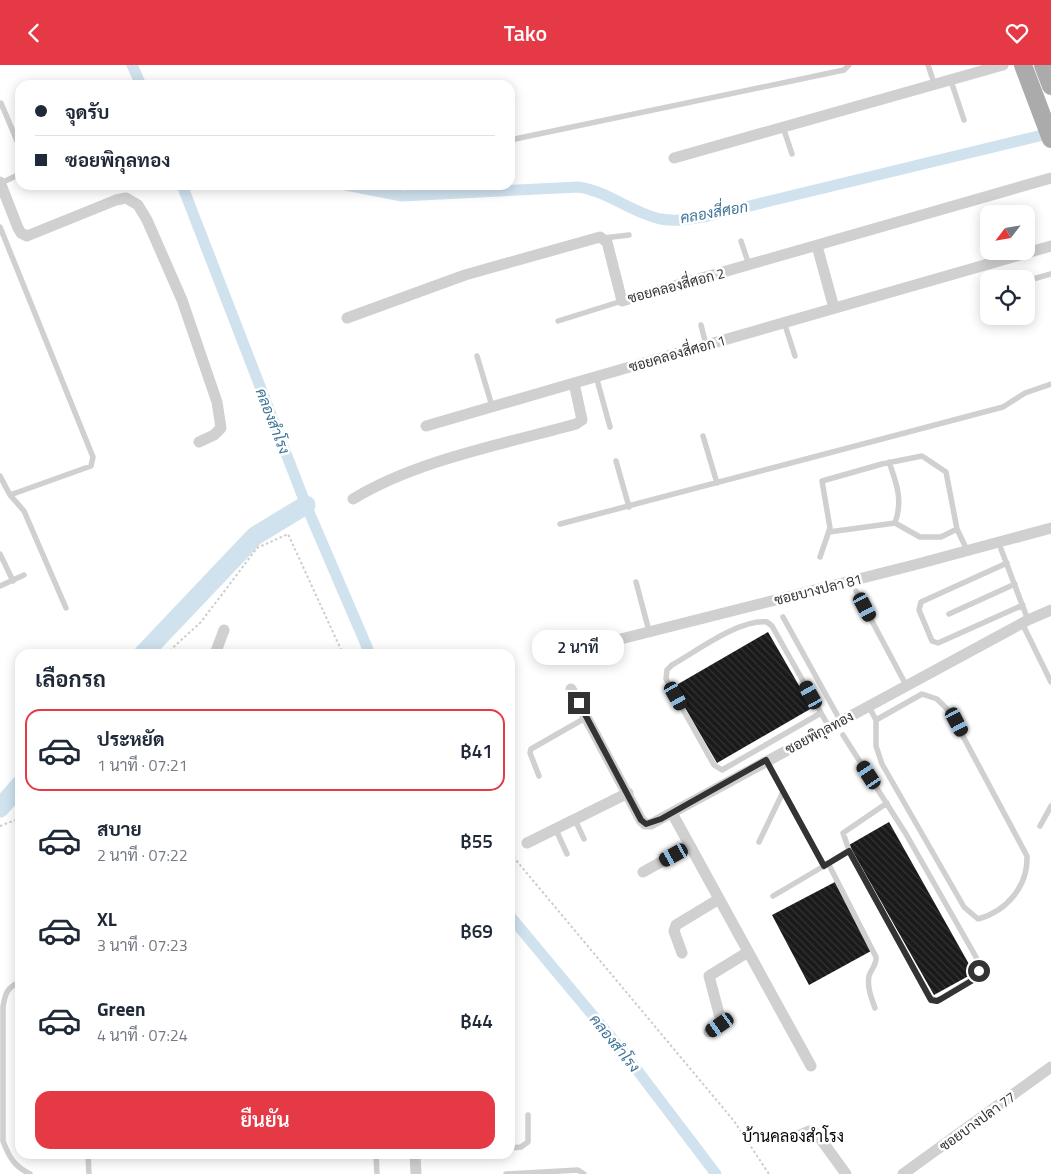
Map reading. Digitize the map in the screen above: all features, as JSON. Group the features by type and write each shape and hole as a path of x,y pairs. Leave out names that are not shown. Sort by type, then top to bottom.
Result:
{"main road":[{"path":"1023,65 1051,139"},
{"path":"1043,65 1051,86"}],"street":[{"path":"674,159 935,86 1003,65"},
{"name":"ซอยคลองสี่ศอก 2","path":"604,238 607,242 622,301 1051,178"},
{"path":"1,183 18,227 21,233 27,236 34,235 116,200 126,198 138,205 147,220 182,300 217,402 221,428 214,435 200,441"},
{"path":"347,318 464,275 600,237 604,238"},
{"path":"818,246 834,308"},
{"name":"ซอยคลองสี่ศอก 1","path":"426,426 1051,246"},
{"path":"354,499 376,485 410,471 576,424 582,420 582,415 574,383"},
{"name":"ซอยบางปลา 81","path":"585,648 1051,528"},
{"name":"ซอยพิกุลทอง","path":"571,689 641,820 646,824 651,824 1025,621 1051,610"},
{"path":"217,649 224,630"},
{"path":"528,843 628,793"},
{"path":"672,813 811,1066"},
{"path":"643,872 690,846"},
{"path":"682,953 674,931 676,925 719,899"},
{"path":"709,1032 721,1021 709,976 748,953"},
{"name":"ซอยบางปลา 77","path":"907,1173 1051,1067"},
{"path":"793,1138 809,1131 817,1134 846,1174"},
{"path":"415,1159 416,1174"}],"lane":[{"path":"515,138 844,70 850,65"},
{"path":"928,65 935,86"},
{"path":"951,81 964,120"},
{"path":"1,103 15,136"},
{"path":"783,127 792,154"},
{"path":"1,183 15,176"},
{"path":"0,227 93,457 91,466 10,495"},
{"path":"604,238 629,235"},
{"path":"741,241 749,265"},
{"path":"1035,278 1051,274"},
{"path":"558,321 622,301"},
{"path":"784,322 795,356"},
{"path":"701,325 706,345"},
{"path":"477,355 492,406"},
{"path":"596,376 610,427"},
{"path":"560,524 1003,407 1025,393 1051,384"},
{"path":"703,436 717,483"},
{"path":"820,557 829,532 822,481 922,456 946,472 957,529 967,551"},
{"path":"616,461 629,507"},
{"path":"889,463 899,487 900,508 896,523"},
{"path":"0,476 10,495 24,511 66,608"},
{"path":"829,532 896,523 920,537 941,537 957,529"},
{"path":"1001,549 1023,605 1025,621 1051,682"},
{"path":"0,554 13,581"},
{"path":"1007,563 921,601 920,610 932,641 938,643 1023,605"},
{"path":"0,586 24,575"},
{"path":"636,582 649,631"},
{"path":"949,614 1015,584"},
{"path":"856,591 906,685"},
{"path":"783,617 836,725"},
{"path":"821,713 722,770 714,765 666,679 666,674 672,665 734,630 748,625 768,622 772,625 821,713 836,725"},
{"path":"868,705 876,720 876,746 882,764 964,907 978,919 1011,901 1019,889 1027,856 950,712 938,699 922,694 876,720"},
{"path":"539,776 530,753 531,749 587,717"},
{"path":"843,735 887,803 979,965 977,976 937,1001 931,1000 849,851 843,833 887,803"},
{"path":"766,760 876,957 876,962 869,974 874,1008"},
{"path":"759,842 783,792"},
{"path":"1040,826 1051,805"},
{"path":"574,820 584,839"},
{"path":"556,830 567,854"},
{"path":"773,897 849,851"},
{"path":"15,984 10,986 5,995 3,1007 3,1141 9,1159 19,1169 30,1174"},
{"path":"515,1148 521,1147 528,1142 528,1115"},
{"path":"88,1159 89,1174"},
{"path":"376,1159 377,1174"},
{"path":"506,1174 578,1170 584,1174"}],"path":[{"path":"171,649 201,621 257,548 288,534 341,649"},
{"path":"0,825 15,818"},
{"path":"515,859 734,1121 769,1174"}],"building":[{"path":"768,632 812,708 717,763 673,687"},
{"path":"889,822 974,973 934,995 849,845"},
{"path":"835,882 871,951 809,985 772,915"}],"waterway":[{"name":"คลองสำโรง","path":"132,65 139,80"},
{"name":"คลองสี่ศอก","path":"371,190 402,196 578,187 600,193 650,216 667,220 683,220 704,217 1051,133"},
{"name":"คลองสำโรง","path":"184,190 306,505 368,649"},
{"path":"148,649 255,536 306,505"},
{"path":"0,808 15,791"},
{"name":"คลองสำโรง","path":"515,922 625,1054 716,1174"}],"district":[{"name":"บ้านคลองสำโรง","path":"793,1136"}],"route":[{"path":"579,703 641,820 646,824 651,824 661,819 766,760 824,866 849,851 931,1000 937,1001 973,980 979,971"}]}
